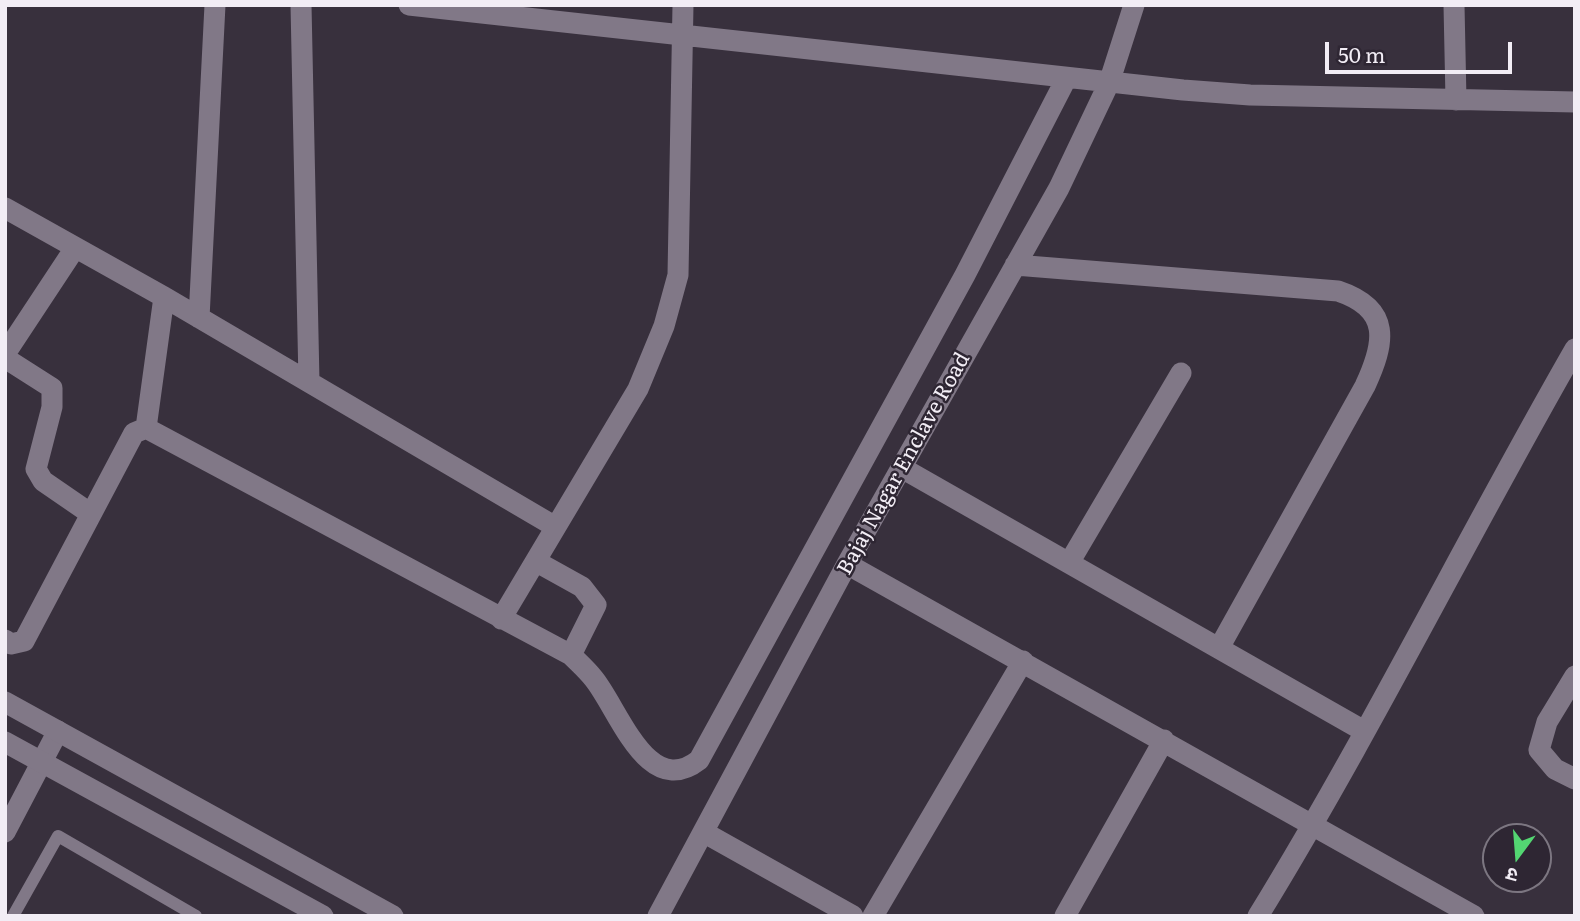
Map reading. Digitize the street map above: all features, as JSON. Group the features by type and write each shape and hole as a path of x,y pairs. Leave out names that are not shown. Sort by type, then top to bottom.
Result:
{"street":[{"path":"199,318 215,5"},
{"path":"301,5 309,382"},
{"path":"409,5 682,33 1066,79 1250,95 1575,102"},
{"path":"501,619 638,389 664,326 678,275 682,5"},
{"name":"Bajaj Nagar Enclave Road","path":"658,916 705,833 847,564 1059,188 1109,83 1135,5"},
{"path":"1454,5 1456,100"},
{"path":"146,428 571,655 595,680 642,752 666,771 685,771 699,760 965,275 1066,79"},
{"path":"5,208 164,297 554,526"},
{"path":"75,248 5,356 52,388 52,407 36,469 43,481 91,514"},
{"path":"1015,265 1338,291 1361,299 1377,321 1382,335 1380,349 1365,386 1219,648"},
{"path":"146,428 164,297"},
{"path":"1258,916 1314,825 1502,477 1575,349"},
{"path":"1069,563 1181,373"},
{"path":"5,640 12,644 24,641 134,433 146,428"},
{"path":"902,468 1364,731"},
{"path":"537,562 582,587 596,605 571,655"},
{"path":"847,564 1474,916"},
{"path":"873,916 1023,661"},
{"path":"1575,676 1547,722 1539,750 1555,769 1575,779"},
{"path":"5,702 393,916"},
{"path":"5,832 44,763 58,731"},
{"path":"1065,916 1164,740"},
{"path":"5,742 323,916"},
{"path":"705,833 853,916"}],"lane":[{"path":"13,916 58,836 196,916"}]}
